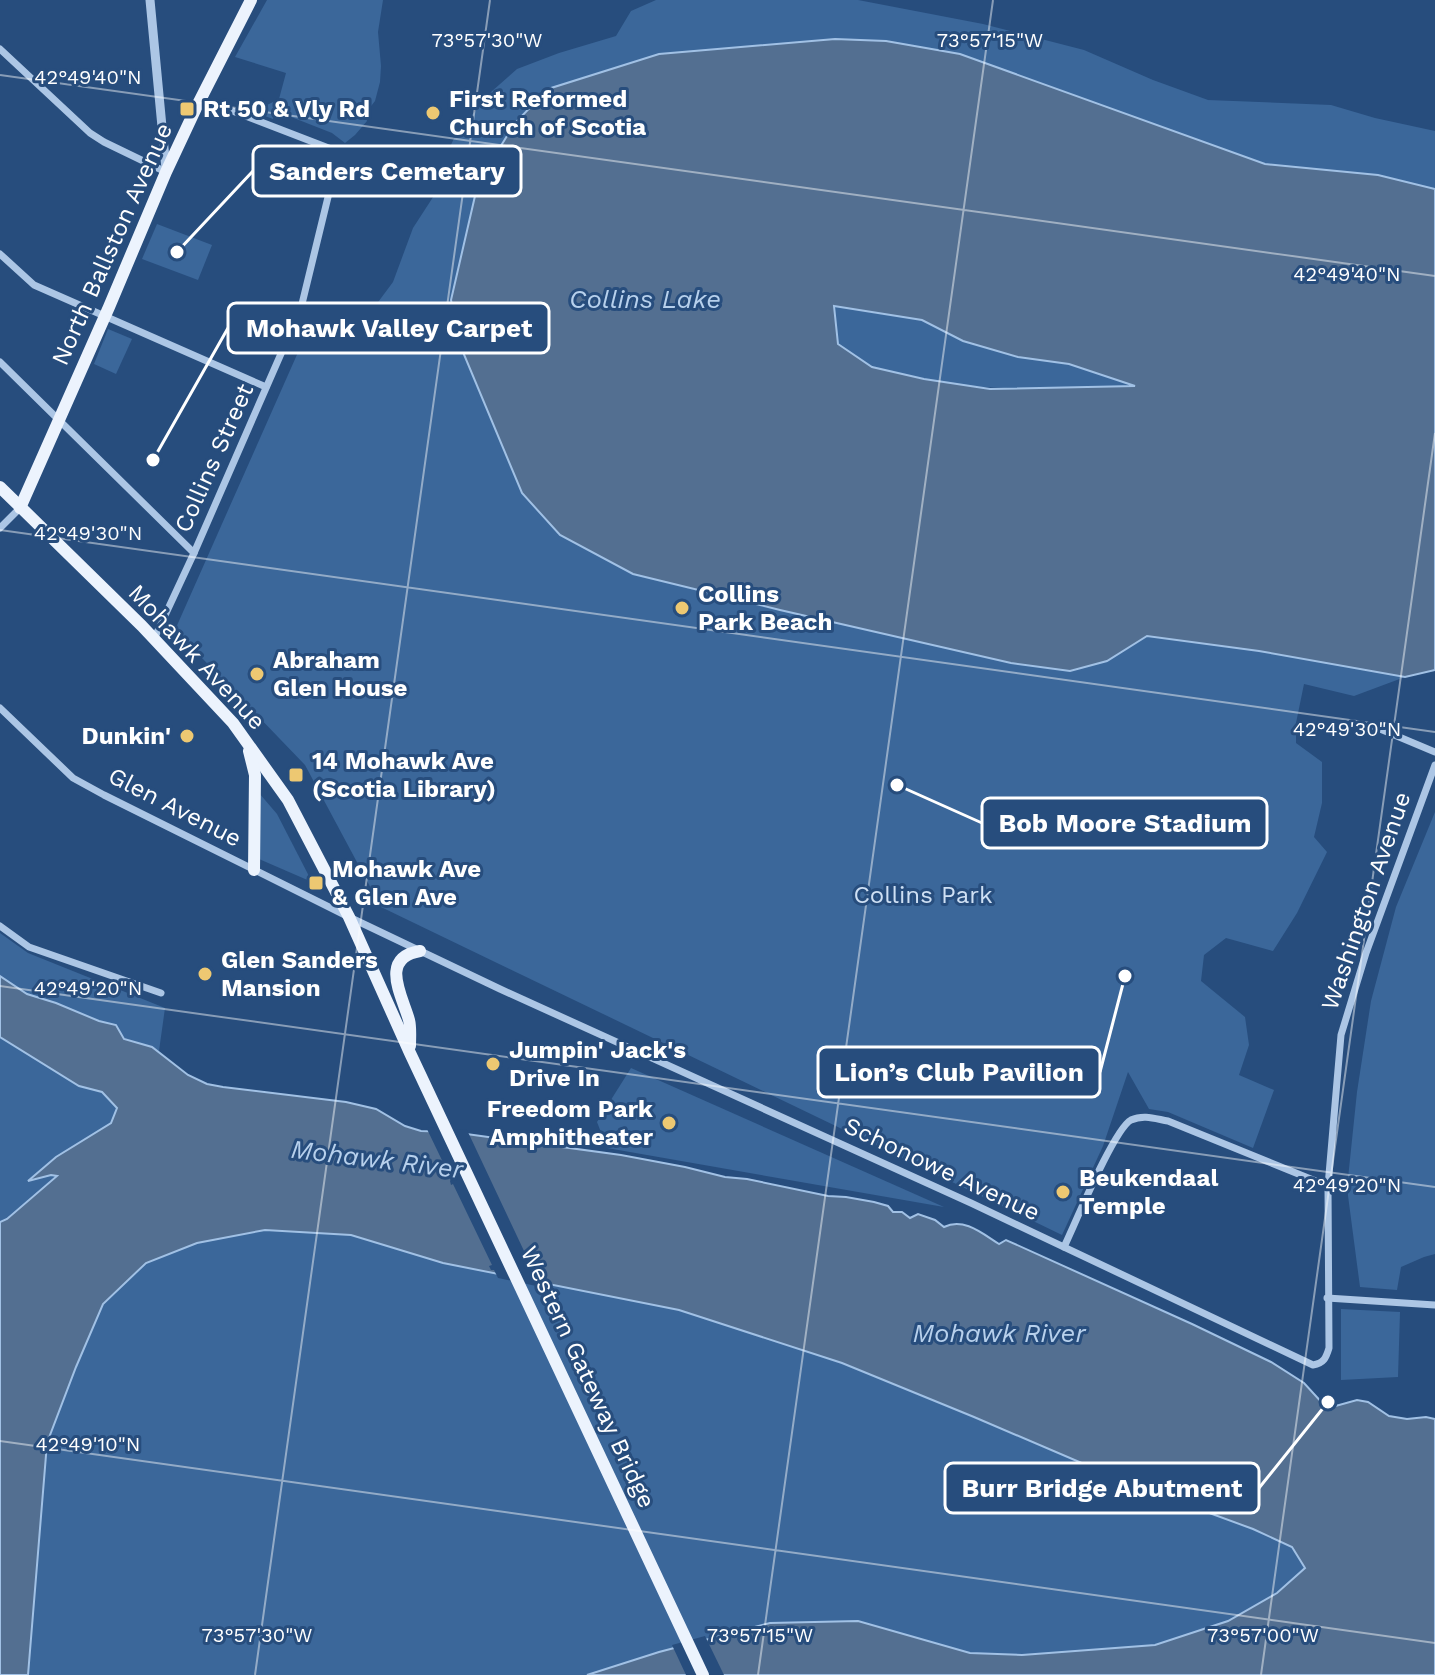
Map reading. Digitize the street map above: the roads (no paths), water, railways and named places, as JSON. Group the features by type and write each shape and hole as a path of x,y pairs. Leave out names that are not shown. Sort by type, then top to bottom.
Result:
{"main road":[{"name":"North Ballston Avenue","path":"20,508 166,172 251,0"},
{"name":"Mohawk Avenue","path":"0,487 154,639 233,723 288,800 349,917 433,1097"},
{"path":"247,744 255,775 254,870"},
{"path":"410,1053 410,1022 399,995 397,968 403,958 420,951"},
{"name":"Western Gateway Bridge","path":"433,1097 703,1675"}],"street":[{"path":"150,0 166,172"},
{"path":"0,49 90,133 166,172"},
{"name":"Collins Street","path":"154,639 301,308 339,152 201,99"},
{"path":"0,254 34,285 266,387"},
{"path":"0,362 194,553"},
{"path":"0,528 20,508"},
{"name":"Glen Avenue","path":"0,708 73,778 349,917"},
{"path":"1373,726 1435,752"},
{"name":"Washington Avenue","path":"1300,1359 1313,1365 1320,1363 1326,1358 1329,1348 1328,1186 1341,1035 1366,953 1435,765"},
{"name":"Schonowe Avenue","path":"349,917 1300,1359"},
{"path":"0,926 29,947 161,993"},
{"path":"1064,1247 1121,1130 1130,1120 1146,1116 1168,1121 1328,1186"},
{"path":"1327,1298 1435,1305"}],"water":[{"name":"Collins Lake","path":"835,39 886,41 960,54 1265,164 1378,175 1435,189 1435,670 1405,677 1259,651 1147,636 1107,661 1070,671 1011,663 633,574 560,535 522,493 460,345 451,300 478,183 515,123 548,89 659,54","holes":["834,306 922,320 963,341 1018,357 1069,364 1135,386 990,389 872,367 838,344"]},
{"name":"Mohawk River","path":"0,976 27,994 116,1025 124,1039 152,1047 188,1075 207,1084 346,1102 376,1109 405,1126 421,1131 452,1132 621,1155 725,1177 874,1202 910,1218 918,1214 935,1220 944,1227 966,1225 999,1244 1006,1240 1271,1362 1304,1383 1325,1406 1357,1400 1368,1402 1389,1416 1435,1419 1435,1675 587,1675 659,1652 770,1623 858,1621 970,1653 1022,1655 1155,1645 1228,1621 1277,1593 1305,1568 1292,1547 1253,1529 1133,1485 842,1363 679,1310 443,1263 351,1235 265,1230 197,1243 146,1263 103,1304 47,1443 28,1675 0,1675 0,1222 57,1176 28,1181 56,1157 111,1123 117,1108 102,1092 79,1086 0,1037"}],"place":[{"name":"Rt 50 & Vly Rd","path":"187,109"},
{"name":"First Reformed Church of Scotia","path":"433,113"},
{"name":"Sanders Cemetary","path":"177,252"},
{"name":"Mohawk Valley Carpet","path":"153,460"},
{"name":"Collins Park Beach","path":"682,608"},
{"name":"Abraham Glen House","path":"257,674"},
{"name":"Dunkin'","path":"187,736"},
{"name":"14 Mohawk Ave (Scotia Library)","path":"296,775"},
{"name":"Bob Moore Stadium","path":"897,785"},
{"name":"Mohawk Ave & Glen Ave","path":"316,883"},
{"name":"Glen Sanders Mansion","path":"205,974"},
{"name":"Lion’s Club Pavilion","path":"1125,976"},
{"name":"Jumpin' Jack's Drive In","path":"493,1064"},
{"name":"Freedom Park Amphitheater","path":"669,1123"},
{"name":"Beukendaal Temple","path":"1063,1192"},
{"name":"Burr Bridge Abutment","path":"1328,1402"}],"park label":[{"name":"Collins Park","path":"923,895"}]}
